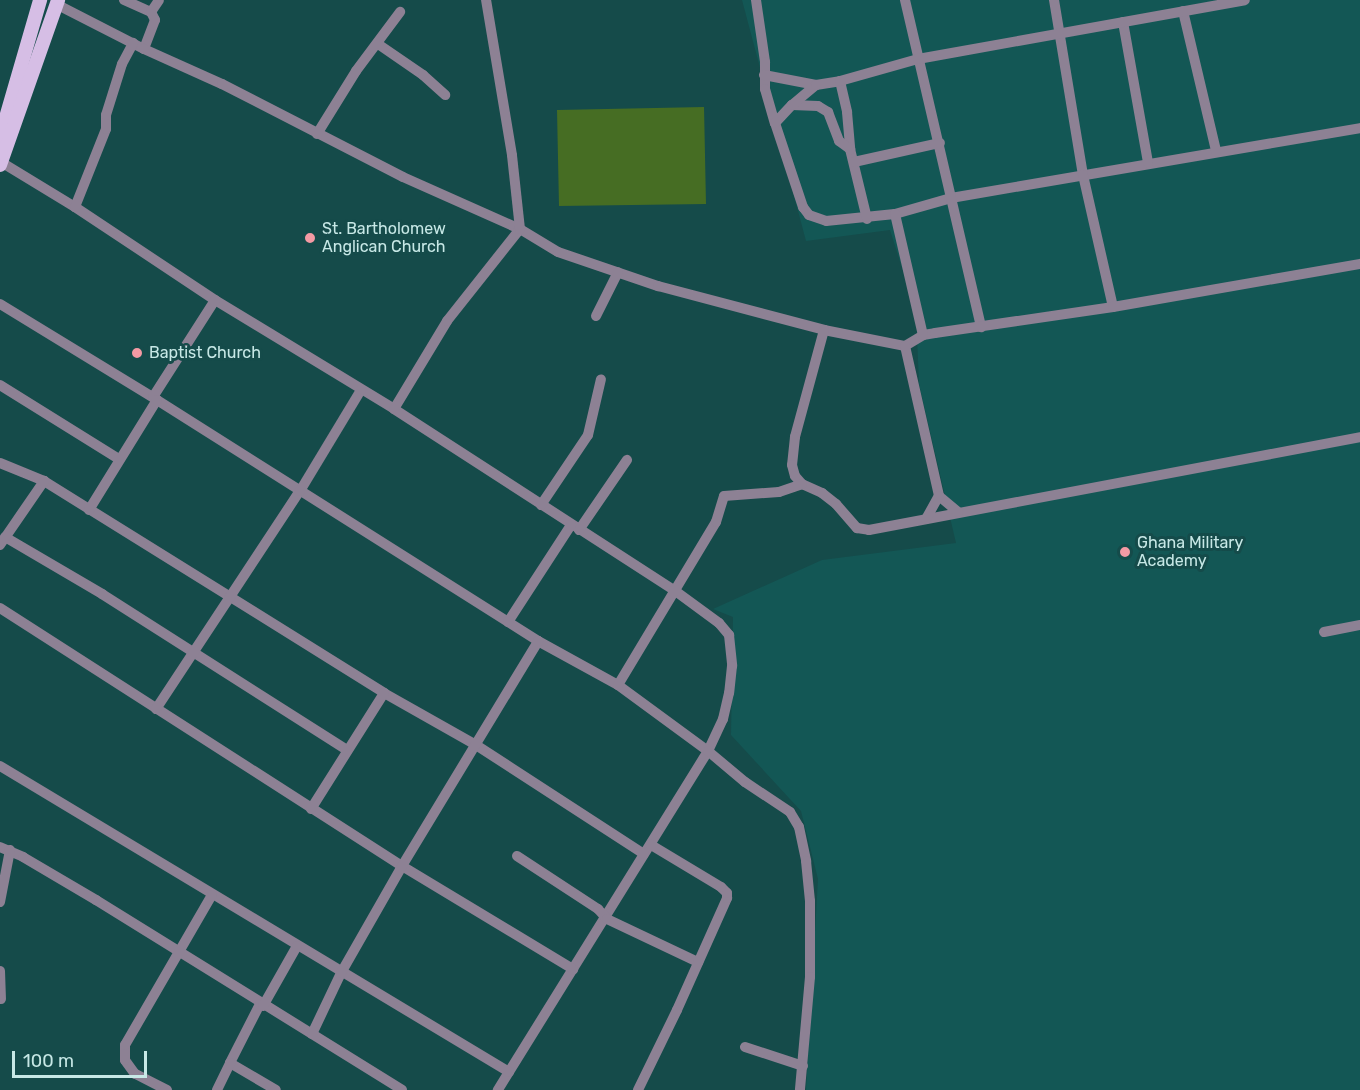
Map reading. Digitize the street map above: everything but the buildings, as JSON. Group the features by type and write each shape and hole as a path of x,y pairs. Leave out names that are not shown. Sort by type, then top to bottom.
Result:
{"main road":[{"path":"0,138 40,0"},
{"path":"1,164 9,106 57,2"}],"street":[{"path":"124,0 151,12 155,20 144,49"},
{"path":"151,12 159,0"},
{"path":"394,409 447,321 520,229 512,155 486,0"},
{"path":"757,0 764,75 775,123 803,207 809,215 826,221 867,219 895,214 951,198 1360,128"},
{"path":"905,0 981,327"},
{"path":"1054,0 1083,175 1113,307"},
{"path":"764,75 816,85 840,81 918,59 1245,0"},
{"path":"57,2 133,44 222,84 403,177 520,229 558,252 658,286 824,330 905,346 923,335 1359,267"},
{"path":"1184,11 1216,151"},
{"path":"317,134 357,71 400,12"},
{"path":"1123,22 1148,163"},
{"path":"75,207 106,129 106,115 122,64 133,44"},
{"path":"378,44 423,75 445,95"},
{"path":"840,81 847,112 850,149 867,219"},
{"path":"775,123 816,85"},
{"path":"792,105 818,106 828,112 838,141 850,149"},
{"path":"854,162 940,143"},
{"path":"1,164 75,207 215,300 394,409 674,590 719,623 729,635 732,666 729,693 723,719 708,751 607,919 498,1090"},
{"path":"895,214 923,335"},
{"path":"596,316 618,272"},
{"path":"89,510 215,300"},
{"path":"0,304 538,641 618,685 708,751 745,782 790,812 799,827 806,861 811,931 810,977 800,1090"},
{"path":"824,330 795,437 792,465 795,476 802,484 822,493 836,504 857,528 869,530 1360,437"},
{"path":"905,346 939,496 958,513"},
{"path":"541,505 588,435 601,379"},
{"path":"0,385 119,459"},
{"path":"156,709 228,596 300,491 361,390"},
{"path":"508,622 575,527 627,460"},
{"path":"0,463 44,481 384,693 727,893 710,940 638,1090"},
{"path":"44,481 3,541 192,651 347,750"},
{"path":"618,685 716,522 723,496 780,492 802,484"},
{"path":"926,519 939,496"},
{"path":"0,608 311,809 573,969"},
{"path":"1324,632 1360,625"},
{"path":"312,1034 341,973 402,866 538,641"},
{"path":"311,809 384,693"},
{"path":"0,766 509,1072"},
{"path":"0,902 5,849 180,953 402,1090"},
{"path":"517,856 598,909 607,919 698,962"},
{"path":"167,1090 135,1074 125,1060 125,1045 212,895"},
{"path":"217,1090 261,1005 297,946"},
{"path":"0,971 1,999"},
{"path":"745,1047 803,1066"},
{"path":"230,1064 276,1090"}],"shaded area":[{"name":"Ghana Military Academy","path":"742,0 1360,0 1360,1090 806,1090 818,879 801,811 731,735 733,617 713,609 822,560 956,543 919,384 916,312 890,230 806,241"}],"green space":[{"path":"704,107 706,204 559,206 557,110"}],"place":[{"name":"St. Bartholomew Anglican Church","path":"310,238"},
{"name":"Baptist Church","path":"137,353"},
{"name":"Ghana Military Academy","path":"1125,552"}]}
